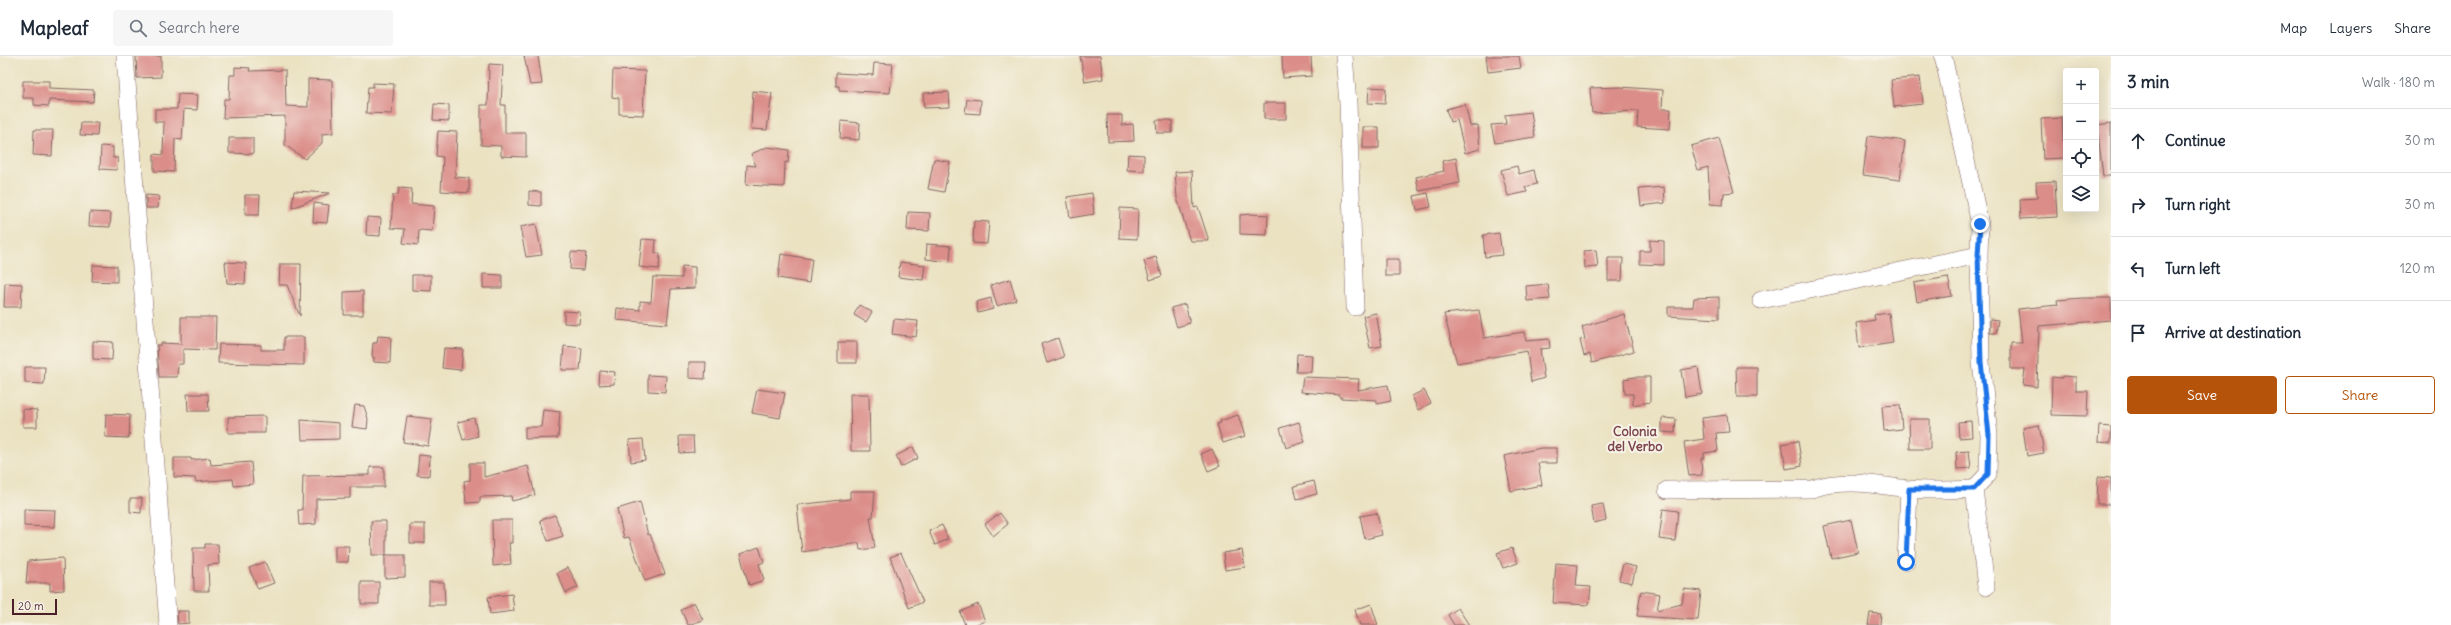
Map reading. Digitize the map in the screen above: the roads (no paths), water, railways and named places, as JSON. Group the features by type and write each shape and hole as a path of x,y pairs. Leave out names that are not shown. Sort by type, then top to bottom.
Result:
{"street":[{"path":"125,56 168,625"},
{"path":"1344,56 1348,103 1355,307"},
{"path":"1667,490 1812,489 1831,483 1889,485 1909,489 1974,489 1988,474 1989,435 1981,362 1978,255 1980,224 1943,56"},
{"path":"1761,300 1978,255"},
{"path":"1906,562 1909,489"},
{"path":"1974,489 1986,587"}],"district":[{"name":"Colonia del Verbo","path":"1635,438"}]}
